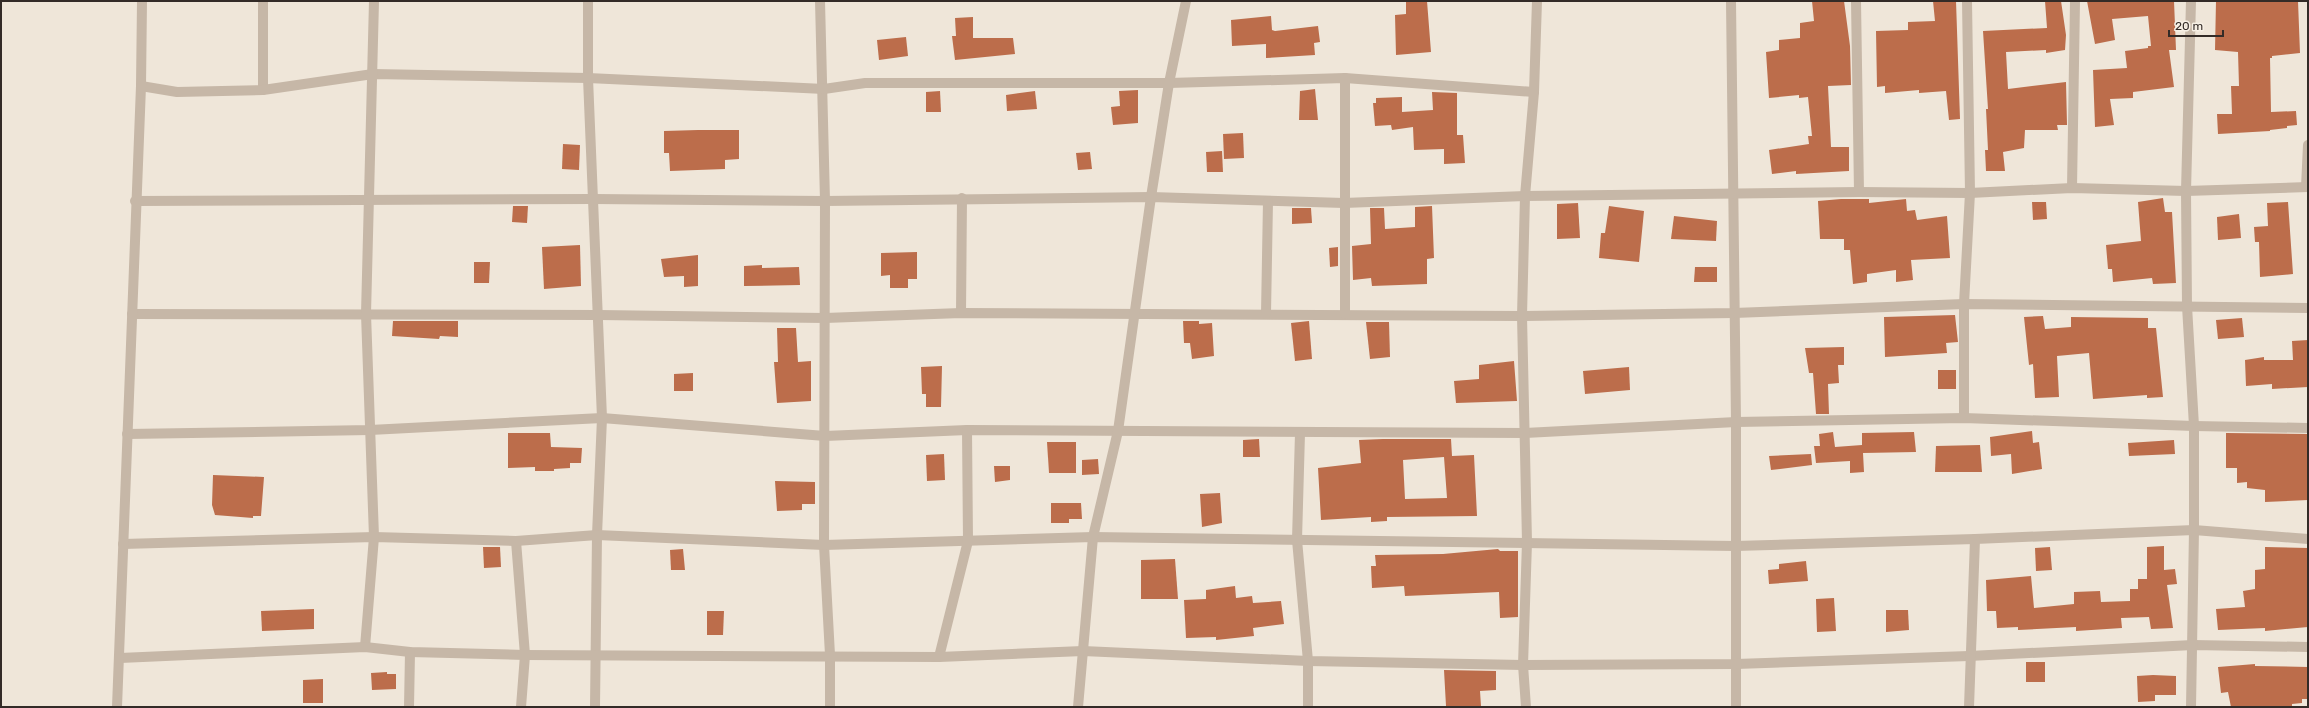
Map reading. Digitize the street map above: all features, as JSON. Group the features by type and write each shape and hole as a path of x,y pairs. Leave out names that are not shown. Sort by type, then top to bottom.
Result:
{"street":[{"path":"117,707 120,658 135,201 141,86 142,1"},
{"path":"263,1 263,90"},
{"path":"365,647 374,537 366,314 374,1"},
{"path":"588,1 588,78 599,315 602,418 597,535 597,654 595,707"},
{"path":"820,1 824,89 825,201 824,545 830,655 830,707"},
{"path":"1078,707 1093,537 1118,431 1136,314 1151,197 1169,83 1186,1"},
{"path":"1526,707 1523,665 1527,542 1522,316 1524,196 1534,92 1538,1"},
{"path":"1731,1 1736,422 1736,707"},
{"path":"1856,1 1859,192"},
{"path":"1964,418 1964,304 1970,193 1967,1"},
{"path":"2072,188 2075,1"},
{"path":"2190,707 2193,645 2194,426 2187,306 2186,191 2191,1"},
{"path":"141,86 177,92 263,90 373,74 588,78 824,89 865,83 1169,83 1345,78 1534,92"},
{"path":"1345,78 1345,314"},
{"path":"135,201 594,199 825,201 962,198 1151,197 1344,202 1524,196 1859,192 1970,193 2072,188 2186,191 2307,187 2308,145"},
{"path":"961,313 962,198"},
{"path":"1266,314 1268,201"},
{"path":"132,314 599,315 825,318 961,313 1522,316 1734,313 1964,304 2308,308"},
{"path":"127,434 370,430 602,418 825,436 967,430 1300,433 1525,433 1736,422 1964,418 2194,426 2308,428"},
{"path":"939,657 968,541 967,430"},
{"path":"1300,433 1297,540 1308,661 1308,707"},
{"path":"123,544 374,537 516,541 597,535 824,545 1093,537 1735,546 1974,540 2194,530 2308,540"},
{"path":"1969,707 1969,656 1974,540"},
{"path":"516,541 525,655 521,707"},
{"path":"120,658 365,647 410,652 525,655 830,655 939,657 1083,652 1308,661 1523,665 1736,664 1969,656 2193,645 2308,647"},
{"path":"409,707 410,652"}],"building":[{"path":"1406,1 1427,1 1431,52 1396,55 1395,15 1406,14"},
{"path":"1812,1 1844,1 1850,46 1851,85 1828,86 1831,147 1849,147 1849,171 1796,174 1796,171 1772,174 1769,150 1809,144 1808,136 1812,136 1808,97 1799,98 1799,95 1769,98 1766,52 1779,50 1779,40 1800,38 1800,23 1814,21"},
{"path":"1933,1 1956,1 1960,119 1949,120 1946,91 1919,93 1919,90 1885,93 1885,86 1877,87 1876,31 1908,30 1908,22 1935,21"},
{"path":"2045,1 2061,1 2066,35 2065,50 2046,53 2046,50 2006,52 2008,89 2066,82 2067,125 2057,125 2058,130 2025,130 2024,148 2003,152 2005,171 1986,171 1985,150 1988,150 1986,109 1988,109 1983,31 2047,28"},
{"path":"2087,1 2174,1 2176,50 2169,50 2174,87 2133,92 2133,98 2110,99 2114,125 2095,127 2093,70 2127,68 2125,51 2148,48 2148,46 2151,46 2148,16 2112,19 2115,40 2095,44"},
{"path":"2216,1 2298,1 2300,53 2272,56 2272,58 2270,58 2271,112 2296,111 2297,125 2270,131 2218,134 2217,114 2232,114 2231,86 2239,86 2238,52 2215,50"},
{"path":"1271,16 1272,30 1275,31 1318,26 1320,42 1314,43 1315,55 1266,58 1266,44 1232,46 1231,20"},
{"path":"973,17 973,38 1013,38 1015,54 955,60 952,36 956,36 955,18"},
{"path":"906,37 908,56 879,60 877,40"},
{"path":"1315,89 1318,120 1299,120 1300,91"},
{"path":"1138,90 1138,123 1113,125 1111,107 1120,106 1119,91"},
{"path":"940,91 941,112 926,112 926,92"},
{"path":"1035,91 1037,109 1007,111 1006,95"},
{"path":"1432,92 1457,93 1457,135 1463,135 1465,163 1444,164 1444,149 1414,150 1413,127 1392,130 1391,125 1375,126 1373,103 1376,103 1376,98 1402,97 1402,112 1433,110"},
{"path":"739,130 739,159 725,160 725,169 670,171 669,153 664,153 664,131"},
{"path":"1243,133 1244,158 1224,159 1223,134"},
{"path":"563,144 580,145 579,170 562,169"},
{"path":"1222,151 1223,172 1207,172 1206,152"},
{"path":"1090,152 1092,169 1078,170 1076,153"},
{"path":"2163,198 2165,212 2172,212 2176,283 2153,284 2152,278 2113,282 2112,269 2108,269 2106,245 2141,241 2138,202"},
{"path":"1869,199 1869,203 1906,199 1907,211 1915,210 1917,220 1947,216 1950,258 1911,260 1913,280 1896,282 1896,270 1867,274 1867,282 1853,284 1850,250 1844,250 1844,239 1820,239 1818,201"},
{"path":"2032,202 2046,202 2047,219 2033,220"},
{"path":"2288,202 2293,274 2260,277 2259,242 2255,242 2254,227 2268,226 2267,203"},
{"path":"1578,203 1580,238 1557,239 1557,204"},
{"path":"513,206 528,206 527,223 512,222"},
{"path":"1432,206 1434,258 1427,259 1427,284 1372,286 1371,278 1353,280 1352,246 1371,244 1370,208 1384,208 1385,229 1415,227 1415,207"},
{"path":"1609,206 1644,211 1639,262 1599,258 1601,233 1605,233"},
{"path":"1292,208 1311,208 1312,223 1292,224"},
{"path":"2239,214 2241,238 2218,240 2217,217"},
{"path":"1674,216 1717,221 1716,241 1671,239"},
{"path":"580,245 581,286 544,289 542,247"},
{"path":"1338,247 1338,266 1330,267 1329,248"},
{"path":"917,252 917,279 908,279 908,288 890,288 890,275 881,276 881,253"},
{"path":"698,255 698,286 684,287 684,276 664,277 661,259"},
{"path":"474,262 490,262 489,283 474,283"},
{"path":"762,265 762,268 799,267 800,285 744,286 744,266"},
{"path":"1695,267 1717,267 1717,282 1694,282"},
{"path":"1955,315 1958,342 1946,343 1947,353 1885,357 1884,317"},
{"path":"2043,316 2045,329 2071,327 2071,317 2148,318 2148,328 2156,328 2163,397 2147,398 2147,395 2093,399 2089,353 2057,356 2059,397 2035,398 2033,364 2029,365 2024,317"},
{"path":"2242,318 2244,337 2218,339 2216,320"},
{"path":"393,321 458,321 458,337 440,336 439,339 392,336"},
{"path":"1183,321 1199,321 1199,324 1212,323 1214,356 1192,359 1190,343 1184,343"},
{"path":"1309,321 1312,359 1295,361 1291,323"},
{"path":"1366,322 1389,322 1390,357 1370,359"},
{"path":"777,328 796,328 798,362 811,361 811,401 777,403 774,362 778,362"},
{"path":"2308,340 2308,387 2272,389 2272,384 2246,386 2245,360 2264,357 2264,360 2293,360 2292,341"},
{"path":"1844,347 1844,365 1838,365 1839,383 1828,384 1829,414 1816,414 1813,373 1809,373 1805,348"},
{"path":"1514,361 1517,401 1456,403 1454,381 1479,379 1479,365"},
{"path":"942,366 941,407 926,407 926,394 922,394 921,367"},
{"path":"1629,367 1630,390 1585,394 1583,371"},
{"path":"1938,370 1956,370 1956,389 1938,389"},
{"path":"693,373 693,391 674,391 674,374"},
{"path":"2032,431 2033,443 2039,442 2042,469 2012,474 2011,454 1991,456 1990,437"},
{"path":"1833,432 1835,447 1862,445 1862,433 1914,432 1916,452 1863,453 1864,472 1850,473 1850,461 1816,463 1814,446 1820,446 1819,434"},
{"path":"508,433 550,433 551,447 582,448 581,463 570,463 570,468 554,469 554,471 535,471 535,467 508,468"},
{"path":"2226,433 2308,434 2308,500 2265,502 2265,490 2247,488 2247,482 2237,483 2237,468 2226,468"},
{"path":"1259,439 1260,457 1243,457 1243,440"},
{"path":"1451,439 1452,456 1474,455 1477,516 1387,517 1387,521 1371,522 1371,517 1321,520 1318,468 1361,463 1359,440","holes":["1444,457 1447,498 1405,499 1403,460"]},
{"path":"2174,440 2175,454 2129,456 2128,443"},
{"path":"1047,442 1076,442 1076,473 1049,473"},
{"path":"1980,445 1982,472 1935,472 1936,446"},
{"path":"944,454 945,480 927,481 926,455"},
{"path":"1811,454 1812,465 1771,470 1769,456"},
{"path":"1098,459 1099,474 1082,475 1082,460"},
{"path":"994,466 1010,466 1010,480 995,482"},
{"path":"213,475 264,477 261,516 253,516 253,518 215,515 212,505"},
{"path":"775,481 815,482 815,504 802,504 802,510 777,511"},
{"path":"1220,493 1222,523 1202,527 1200,494"},
{"path":"1051,503 1081,503 1082,519 1069,519 1069,523 1051,523"},
{"path":"2164,546 2164,570 2175,569 2177,584 2167,585 2173,628 2151,629 2149,617 2121,618 2122,628 2076,631 2076,627 2018,630 2018,627 1997,628 1996,611 1987,611 1986,580 2031,576 2034,608 2074,604 2074,592 2100,591 2101,602 2130,601 2130,589 2138,589 2138,579 2147,579 2147,547"},
{"path":"483,547 500,547 501,567 484,568"},
{"path":"2050,547 2052,570 2036,571 2035,548"},
{"path":"2265,547 2308,548 2308,627 2265,631 2265,628 2218,630 2216,609 2245,607 2243,591 2255,589 2255,570 2265,569"},
{"path":"683,549 685,570 671,570 670,550"},
{"path":"1498,549 1500,551 1518,551 1518,617 1500,618 1499,592 1405,596 1404,586 1372,588 1371,566 1376,566 1375,555 1443,554"},
{"path":"1175,559 1178,599 1141,599 1141,560"},
{"path":"1806,561 1808,581 1769,584 1768,570 1779,569 1779,564"},
{"path":"1235,586 1236,598 1252,596 1253,603 1281,601 1284,624 1253,628 1254,636 1216,640 1216,637 1186,638 1184,600 1206,599 1206,590"},
{"path":"1834,598 1836,631 1817,632 1816,599"},
{"path":"314,609 314,629 262,631 261,611"},
{"path":"1886,610 1908,610 1909,630 1886,632"},
{"path":"707,611 724,611 723,635 707,635"},
{"path":"2026,662 2045,662 2045,682 2026,682"},
{"path":"2255,664 2255,666 2308,667 2308,699 2302,699 2302,703 2292,704 2292,707 2231,707 2228,692 2221,693 2218,667"},
{"path":"1444,670 1496,671 1496,690 1480,691 1481,706 1446,706"},
{"path":"387,672 387,674 396,674 396,689 372,690 371,673"},
{"path":"2137,676 2176,676 2176,695 2155,695 2155,701 2138,702"},
{"path":"323,679 323,703 303,703 303,680"}]}
